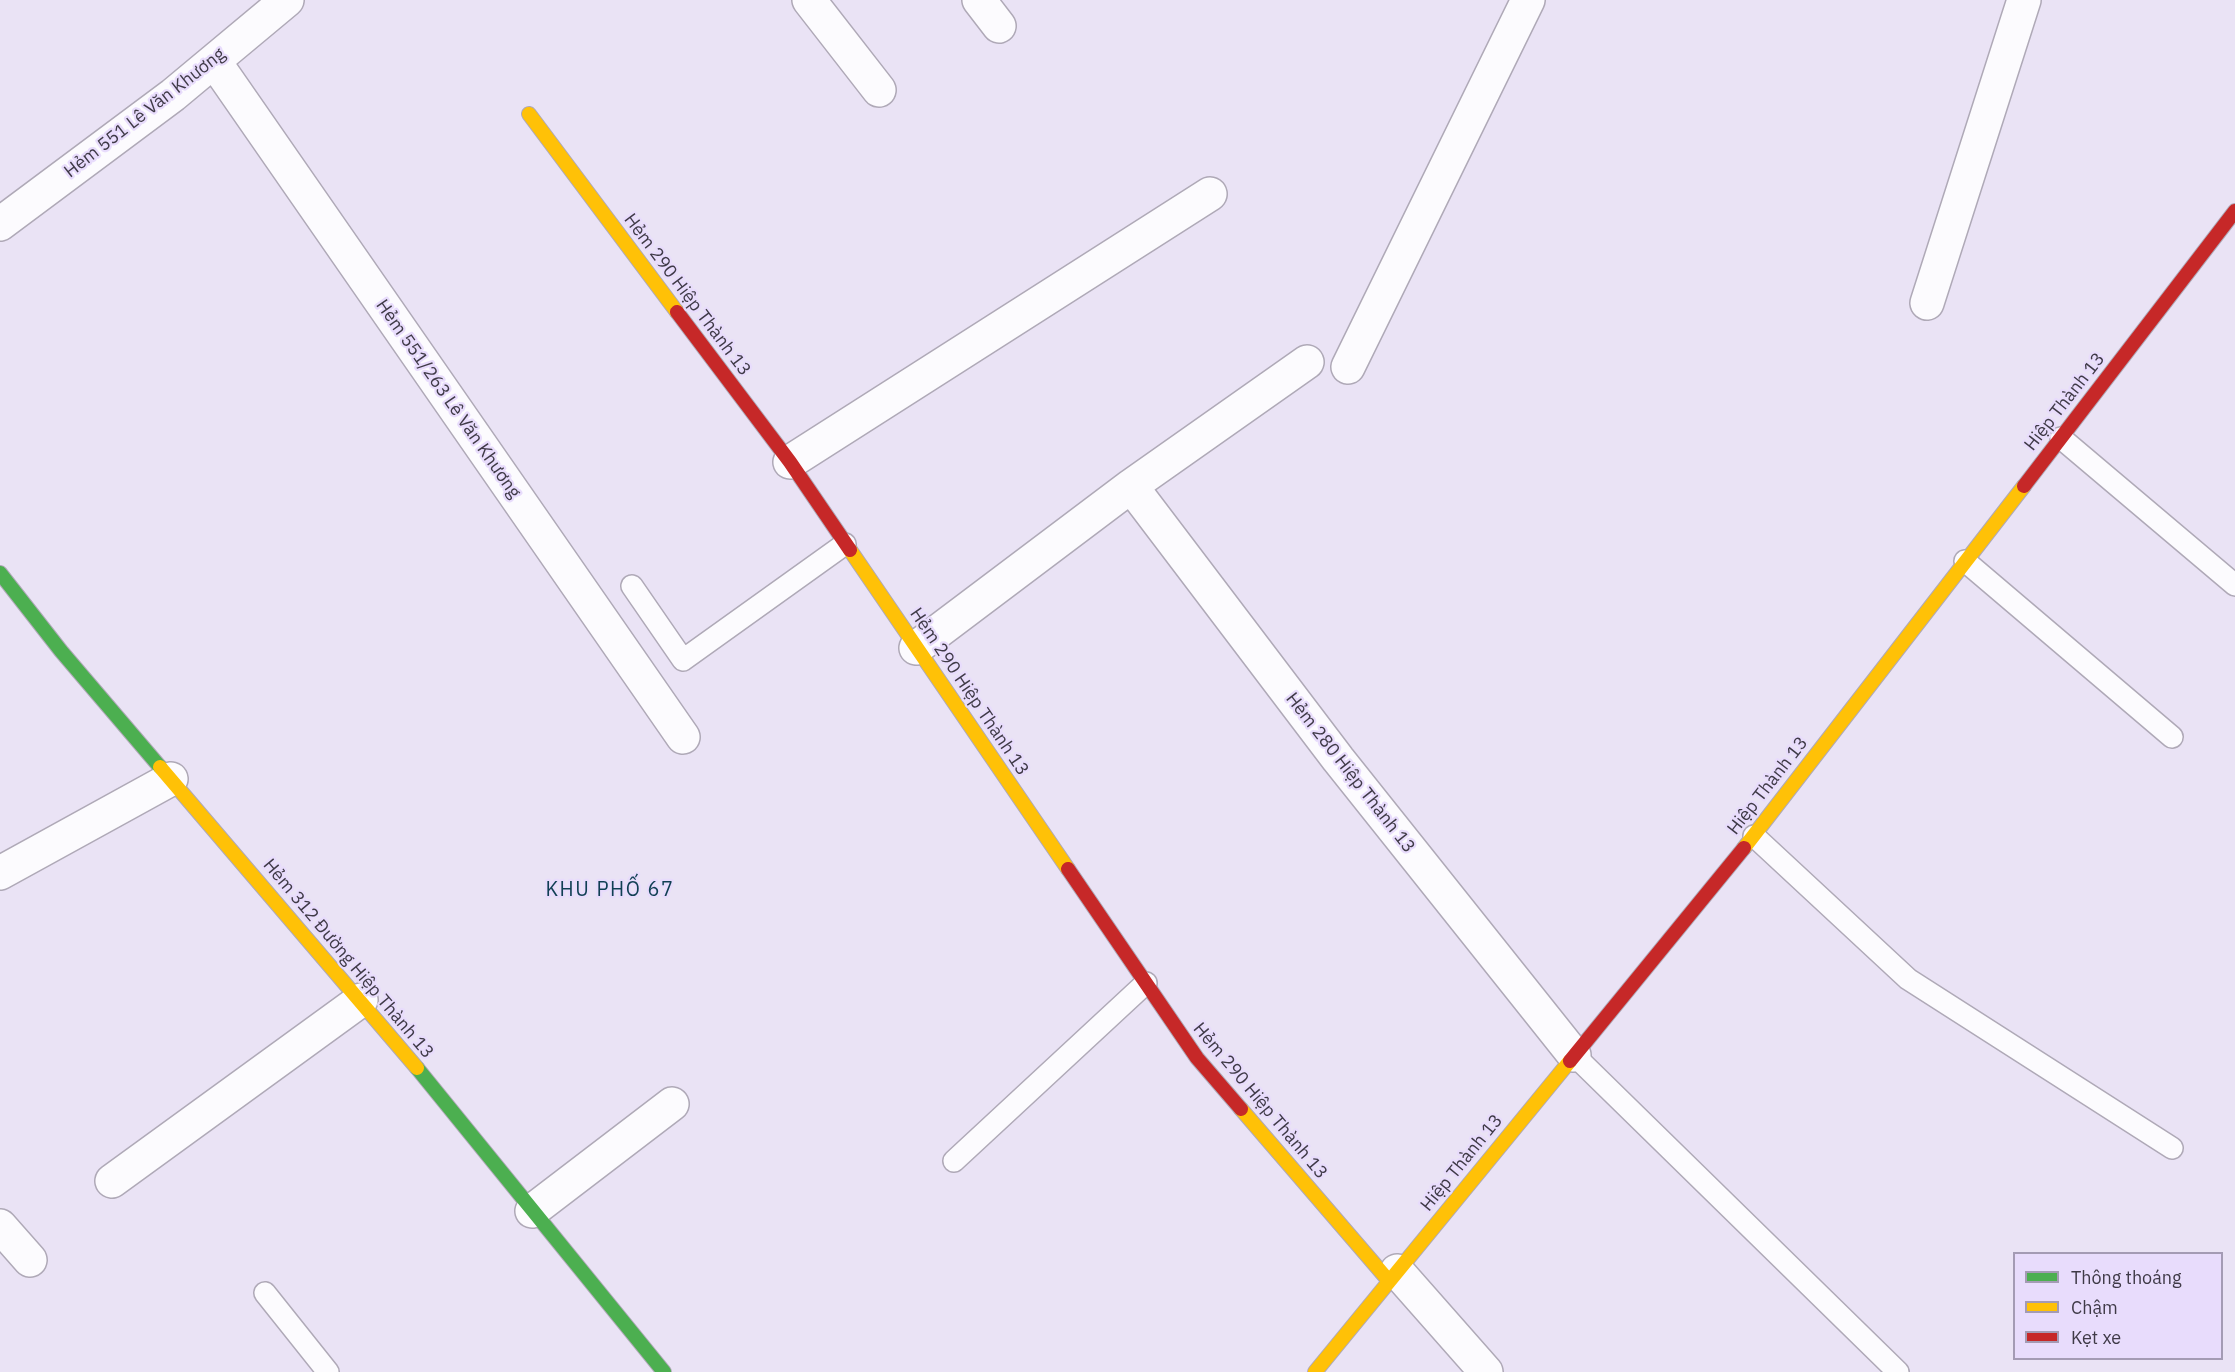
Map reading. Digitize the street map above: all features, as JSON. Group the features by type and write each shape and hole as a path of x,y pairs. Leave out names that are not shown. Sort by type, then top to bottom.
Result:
{"street":[{"name":"Hẻm 551 Lê Văn Khương","path":"0,224 214,61 287,0"},
{"path":"809,0 879,90"},
{"path":"979,0 999,26"},
{"path":"1348,367 1528,0"},
{"path":"1927,303 2025,0"},
{"name":"Hẻm 551/263 Lê Văn Khương","path":"214,61 683,737"},
{"name":"Hẻm 290 Hiệp Thành 13","path":"529,114 790,462 1197,1058 1393,1276"},
{"path":"790,462 1210,194"},
{"name":"Hiệp Thành 13","path":"1315,1372 1754,836 2235,211"},
{"path":"916,648 1131,486 1306,362"},
{"name":"Hẻm 280 Hiệp Thành 13","path":"1131,486 1338,759 1574,1055"},
{"name":"Hẻm 312 Đường Hiệp Thành 13","path":"0,573 61,651 361,1000 664,1372"},
{"path":"0,873 171,779"},
{"path":"112,1181 361,1000"},
{"path":"532,1211 672,1104"},
{"path":"0,1226 30,1260"},
{"path":"1393,1276 1486,1372"}],"lane":[{"path":"2061,438 2235,585"},
{"path":"632,586 683,660 845,544"},
{"path":"1965,561 2172,737"},
{"path":"1754,836 1908,979 2172,1148"},
{"path":"954,1161 1146,983"},
{"path":"1574,1055 1898,1372"},
{"path":"265,1293 328,1372"}],"traffic: fast":[{"path":"0,573 61,651 160,767"},
{"path":"417,1068 664,1372"}],"traffic: slow":[{"path":"529,114 677,312"},
{"path":"1744,848 2024,486"},
{"path":"850,550 1068,869"},
{"path":"160,767 417,1068"},
{"path":"1315,1372 1570,1061"},
{"path":"1241,1109 1389,1281"}],"traffic: jam":[{"path":"2024,486 2235,211"},
{"path":"677,312 790,462 850,550"},
{"path":"1570,1061 1744,848"},
{"path":"1068,869 1197,1058 1241,1109"}],"district":[{"name":"KHU PHỐ 67","path":"610,890"}]}
